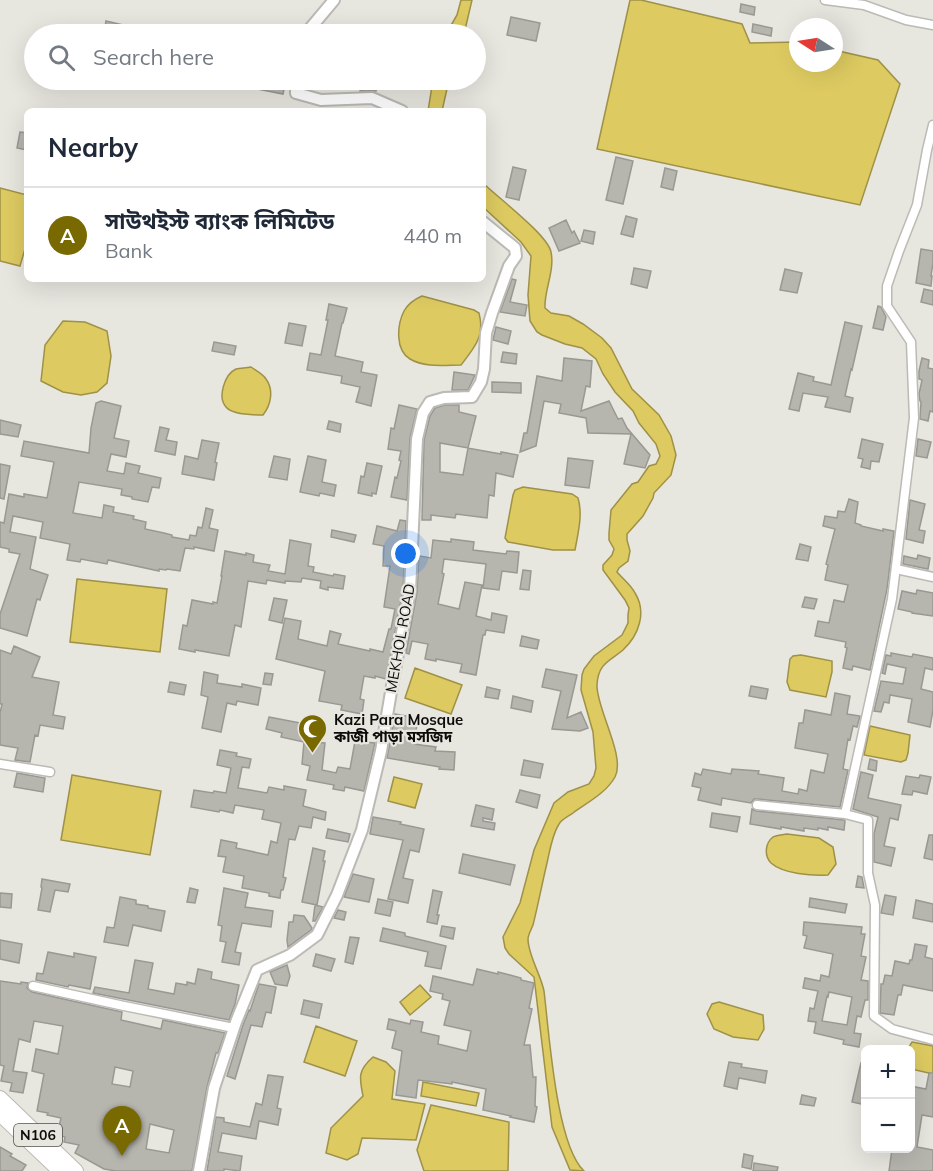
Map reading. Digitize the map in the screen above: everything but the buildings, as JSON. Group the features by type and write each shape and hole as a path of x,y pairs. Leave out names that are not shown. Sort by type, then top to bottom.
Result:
{"highway":[{"name":"N106","path":"0,1098 76,1171"},
{"name":"N106","path":"0,1114 60,1171"}],"street":[{"path":"314,24 334,0"},
{"path":"825,0 864,4 906,20 933,25"},
{"path":"296,90 296,93 321,100 372,98 395,108"},
{"path":"845,814 892,599 914,418 911,342 887,306 888,286 898,251 917,206 933,125"},
{"name":"MEKHOL ROAD","path":"199,1171 214,1088 257,970 290,955 318,934 337,895 362,830 381,752 410,591 417,439 423,413 430,402 444,398 472,397 481,382 486,333 509,266 516,256 515,248 486,224"},
{"path":"896,569 933,577"},
{"path":"0,764 50,772"},
{"path":"758,805 845,814 868,820 868,873 875,905 874,1016 892,1029 933,1040"},
{"path":"33,986 234,1028"}],"shaded area":[{"path":"461,0 472,0 466,24 452,24"},
{"path":"630,0 641,0 742,24 750,43 789,42 789,72 843,72 843,52 878,60 900,84 860,205 597,149"},
{"path":"431,90 447,90 443,108 428,108"},
{"path":"486,186 532,226 548,245 552,266 545,308 551,313 569,316 583,324 611,348 632,389 659,415 671,436 676,455 671,475 654,493 643,516 627,534 630,551 628,561 617,572 639,600 641,615 640,623 629,644 602,667 598,678 598,695 617,757 615,777 602,793 560,822 552,843 533,925 528,937 530,952 544,991 551,1059 560,1113 574,1157 584,1171 570,1170 552,1127 534,977 509,954 503,937 520,903 534,850 554,803 568,792 589,784 594,776 596,768 593,732 581,690 582,675 594,656 622,635 628,623 629,608 603,570 603,565 614,549 609,540 611,510 632,484 638,482 649,466 656,464 660,456 656,444 639,423 633,411 615,392 596,359 582,348 565,344 537,332 530,321 528,295 531,256 521,242 486,210"},
{"path":"0,188 24,194 24,252 20,266 0,261"},
{"path":"422,296 479,313 481,328 478,341 461,365 422,364 410,359 402,350 399,330 404,311 414,300"},
{"path":"63,321 85,322 107,331 111,356 107,383 97,392 81,395 63,392 41,381 45,345"},
{"path":"251,367 265,377 270,388 270,402 263,415 233,412 223,403 223,386 232,372 236,369"},
{"path":"523,487 572,494 578,498 580,517 575,550 553,550 508,542 505,538 513,495 515,490"},
{"path":"77,579 167,589 160,652 70,642"},
{"path":"801,655 832,661 832,672 826,697 790,690 787,682 790,659"},
{"path":"415,668 462,685 451,714 405,698"},
{"path":"870,726 910,735 906,760 901,762 864,755"},
{"path":"72,775 161,791 150,855 61,840"},
{"path":"394,777 422,784 415,808 388,801"},
{"path":"787,834 819,838 833,847 836,864 828,875 790,872 771,863 766,853 768,843 773,837"},
{"path":"420,985 431,997 410,1015 400,1002"},
{"path":"719,1002 763,1015 764,1029 758,1040 733,1037 714,1029 707,1014 712,1004"},
{"path":"316,1026 357,1041 345,1076 304,1062"},
{"path":"912,1042 933,1046 933,1074 915,1070 915,1045 910,1045"},
{"path":"373,1057 386,1062 395,1071 392,1099 425,1104 416,1140 362,1138 358,1154 347,1160 326,1153 331,1128 363,1096 362,1070"},
{"path":"423,1082 479,1093 476,1106 421,1096"},
{"path":"431,1105 509,1122 508,1171 424,1171 417,1150"}],"place":[{"name":"Kazi Para Mosque কাজী পাড়া মসজিদ","path":"313,754"},
{"name":"সাউথইস্ট ব্যাংক লিমিটেড","path":"122,1156"}]}
